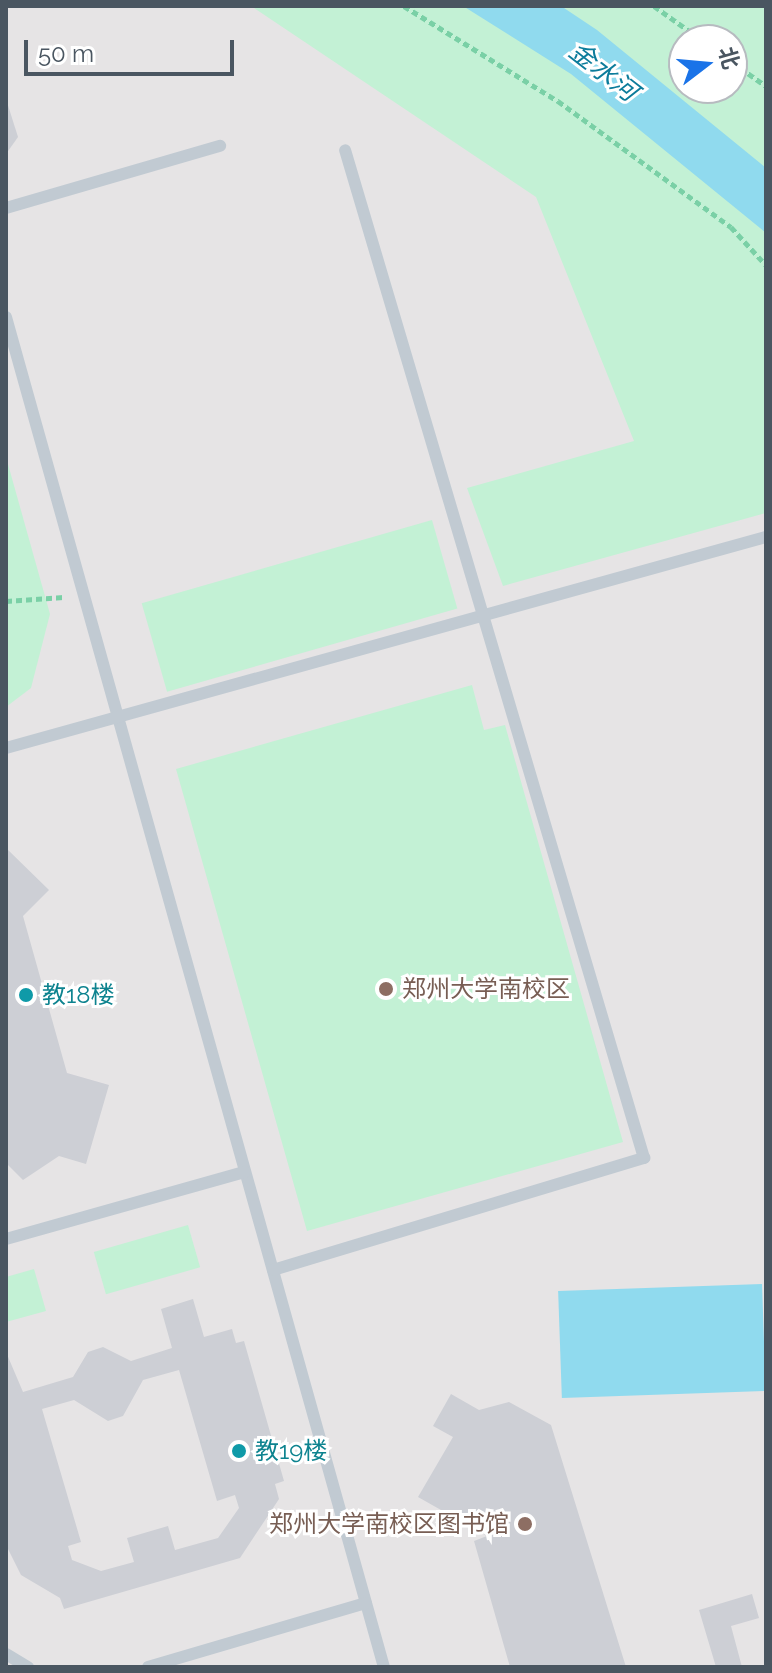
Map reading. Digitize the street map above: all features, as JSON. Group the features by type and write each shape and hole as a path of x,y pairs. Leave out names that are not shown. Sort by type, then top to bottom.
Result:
{"lane":[{"path":"6,208 220,146"},
{"path":"273,1270 644,1158 486,615 345,150"},
{"path":"6,317 384,1667"},
{"path":"6,748 766,537"},
{"path":"6,1239 245,1172"},
{"path":"148,1667 366,1603"},
{"path":"6,1654 28,1667"}],"path":[{"path":"404,6 558,101 731,227 766,265"},
{"path":"654,6 679,24"},
{"path":"748,73 766,86"},
{"path":"6,601 83,592"}],"shaded area":[{"name":"郑州大学南校区","path":"6,6 352,6 766,310 766,1667 6,1667"}],"green space":[{"path":"251,6 766,6 766,513 503,586 467,488 634,441 536,197"},
{"path":"6,457 50,614 31,688 6,707"},
{"path":"432,520 457,608 167,692 142,603"},
{"path":"472,685 484,730 505,725 623,1142 307,1231 176,769"},
{"path":"188,1225 200,1267 106,1294 94,1252"},
{"path":"34,1269 46,1311 6,1322 6,1277"}],"water":[{"name":"金水河","path":"463,6 561,6 597,30 668,88 668,104 688,104 766,168 766,233 571,74"},
{"path":"762,1284 766,1391 562,1398 558,1291"}],"building":[{"path":"6,99 18,137 6,154"},
{"name":"教18楼","path":"6,848 49,890 23,916 67,1073 109,1085 86,1164 59,1156 23,1180 6,1163"},
{"name":"教19楼","path":"193,1299 204,1337 232,1329 236,1343 244,1341 284,1481 275,1484 279,1499 240,1558 64,1609 60,1598 21,1575 6,1545 6,1352 23,1392 73,1377 88,1352 103,1347 131,1361 172,1348 161,1309","holes":["179,1370 217,1501 235,1495 239,1508 218,1538 175,1550 168,1526 127,1538 134,1562 101,1571 72,1560 68,1546 81,1542 42,1409 74,1400 108,1421 123,1416 143,1380"]},
{"name":"郑州大学南校区图书馆","path":"451,1394 479,1410 509,1402 551,1425 626,1667 510,1667 474,1541 487,1536 418,1497 453,1437 433,1426"},
{"path":"752,1594 759,1618 731,1626 742,1667 716,1667 699,1610"}],"place":[{"name":"郑州大学南校区","path":"386,989"},
{"name":"教18楼","path":"26,995"},
{"name":"教19楼","path":"239,1451"},
{"name":"郑州大学南校区图书馆","path":"525,1524"}]}
